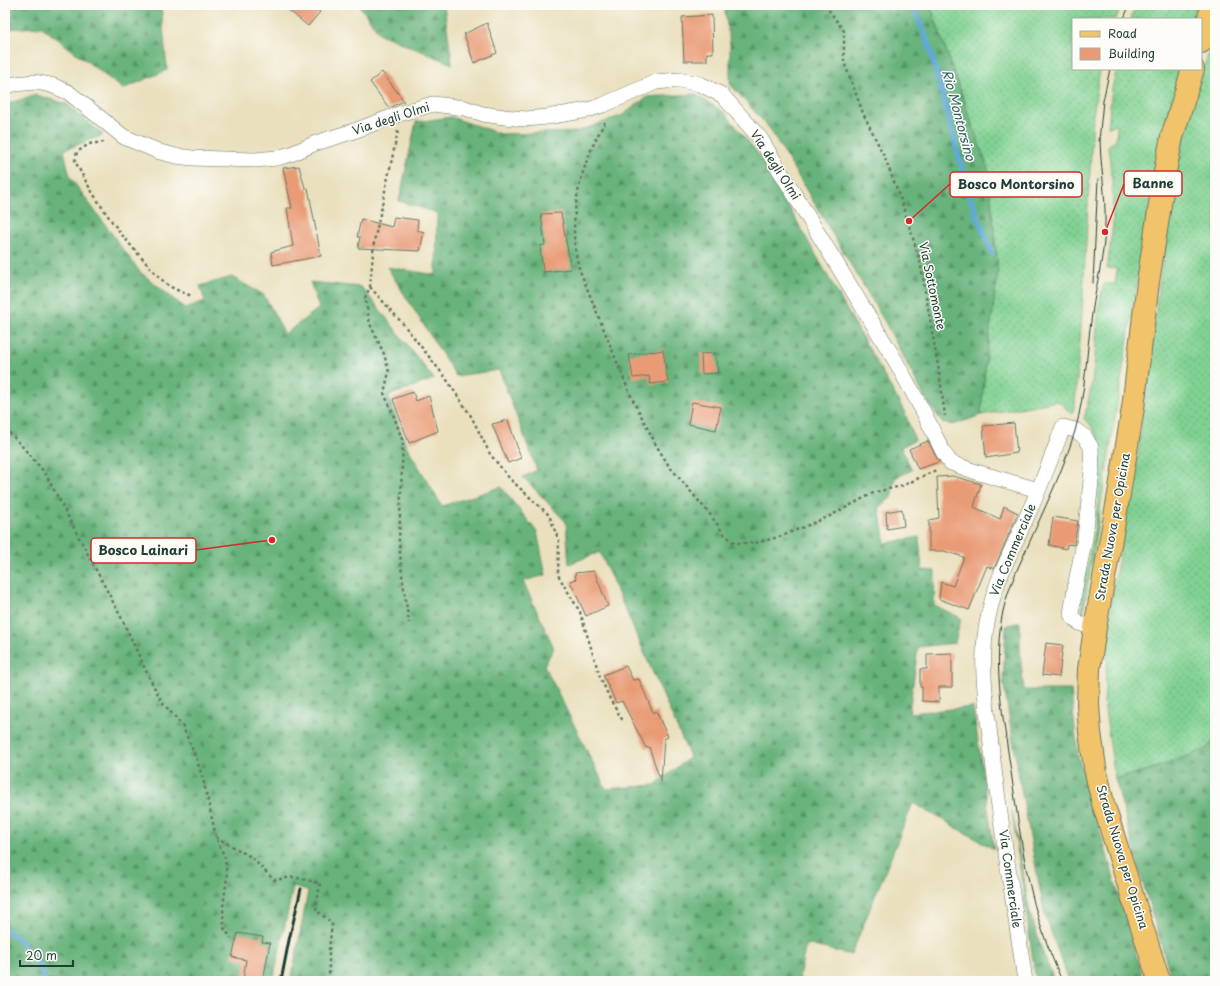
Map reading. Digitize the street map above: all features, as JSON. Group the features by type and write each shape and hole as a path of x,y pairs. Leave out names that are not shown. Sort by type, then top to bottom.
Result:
{"main road":[{"path":"1202,39 1213,5"},
{"name":"Strada Nuova per Opicina","path":"1159,981 1103,803 1095,768 1088,704 1090,669 1095,628 1130,424 1148,282 1165,173 1172,137 1193,70"}],"street":[{"name":"Via degli Olmi","path":"5,86 35,82 51,85 68,92 124,137 148,148 176,156 256,160 277,158 291,154 316,143 402,113 433,104 465,108 482,114 504,118 540,118 588,110 656,82 678,80 700,84 722,95 760,138 902,372 924,413 942,452 951,463"},
{"name":"Via Commerciale","path":"1026,981 994,772 986,700 984,659 988,618 995,591 1004,566 1038,490 1063,427 1075,430 1085,437 1090,447 1092,471 1087,524 1071,614 1074,620 1080,624 1095,628"},
{"path":"951,463 1038,490"}],"path":[{"name":"Via Sottomonte","path":"825,5 844,31 844,62 863,114 885,158 902,203 920,262 939,370 945,417"},
{"path":"621,97 616,108 606,120 597,135 587,160 575,214 575,256 630,394 644,422 669,466 709,512 725,535 735,543 755,543 779,537 828,517 876,492 902,486 951,463"},
{"path":"402,113 374,242 370,287 365,298 370,324 384,354 389,372 384,393 403,442 399,541 409,623"},
{"path":"124,137 116,140 98,142 83,148 77,152 75,161 88,186 108,217 136,252 156,274 169,285 192,296"},
{"path":"370,287 404,325 445,377 471,416 490,454 510,478 549,515 560,541 558,575 580,612 600,677 610,701 623,721"},
{"path":"5,428 45,473 122,619 162,702 182,725 197,760 204,783 216,837 225,858 227,877 223,907 224,928 231,938"},
{"path":"216,837 251,857 274,880 293,877 320,883 316,910 332,923 329,950 329,981"}],"green space":[{"path":"5,5 161,5 167,70 123,89 42,27 5,29"},
{"path":"359,5 444,5 452,64 380,34"},
{"path":"724,5 930,5 988,169 998,272 986,358 981,415 953,425 942,422 925,398 885,322 770,129 730,84 730,44"},
{"path":"930,5 1121,5 1116,18 1072,18 1072,70 1100,70 1093,116 1082,313 1075,405 1072,414 1058,401 981,415 986,358 998,272 988,169"},
{"path":"1135,5 1200,5 1195,18 1131,18"},
{"path":"1215,32 1215,740 1204,750 1155,768 1115,779 1104,703 1111,600 1137,460 1167,220 1186,125"},
{"path":"1117,70 1180,70 1157,160 1083,614 1082,596 1096,520 1101,468 1097,436 1090,424 1084,419 1093,374 1101,294 1104,284 1115,284 1117,269 1107,268 1113,224 1112,180 1108,146 1116,140 1117,125 1108,127 1112,88"},
{"path":"695,94 725,113 760,156 904,411 915,440 901,447 912,470 895,478 891,498 879,507 885,543 919,537 922,570 935,571 934,605 961,618 955,643 918,647 909,713 973,707 994,849 913,803 851,955 806,944 799,977 801,981 291,981 308,891 293,887 273,981 5,981 5,104 36,95 67,104 103,135 64,150 70,177 140,272 185,308 205,301 200,286 232,277 264,295 285,334 319,308 310,282 361,287 434,379 388,396 407,447 442,506 501,487 537,532 546,575 523,581 554,648 544,665 606,789 655,785 690,757 600,552 569,564 566,522 523,477 537,470 499,370 456,376 387,267 436,275 437,213 399,201 416,122 451,117 501,134 576,132 623,115 647,97"},
{"path":"1020,622 1020,653 1024,690 1071,690 1078,756 1144,981 1069,981 1045,916 1020,783 1003,680 1006,626"},
{"path":"1215,740 1215,981 1172,981 1143,883 1115,779 1155,768 1204,750"},
{"path":"1012,811 1030,913 1044,956 1055,981 1036,981"}],"building":[{"path":"282,5 312,5 320,12 308,26"},
{"path":"712,15 713,53 707,53 707,61 684,61 682,17"},
{"path":"487,23 497,53 474,63 464,34"},
{"path":"382,72 404,101 389,108 370,82"},
{"path":"299,166 305,188 308,188 321,256 273,265 271,252 293,246 287,208 292,208 283,168"},
{"path":"561,213 571,269 543,272 540,246 545,245 541,214"},
{"path":"394,217 418,220 417,230 424,232 420,251 358,248 360,237 357,237 361,219 392,227"},
{"path":"663,350 668,382 650,384 649,376 633,378 629,355"},
{"path":"715,353 718,373 702,374 701,354"},
{"path":"413,392 416,401 429,396 438,431 409,443 393,399"},
{"path":"692,402 721,407 716,430 688,424"},
{"path":"508,420 521,458 508,463 492,424"},
{"path":"1014,423 1017,453 986,458 983,426"},
{"path":"928,441 939,462 918,469 909,449"},
{"path":"953,476 981,484 974,507 1000,519 1004,506 1018,513 994,569 987,566 969,610 939,599 941,582 953,586 964,557 944,551 929,551 929,520 939,518 937,477"},
{"path":"902,509 904,526 887,529 886,512"},
{"path":"1053,517 1078,521 1074,545 1067,544 1066,549 1049,545"},
{"path":"594,571 608,606 586,616 570,581 576,579 575,573"},
{"path":"1046,643 1063,645 1059,677 1042,675"},
{"path":"952,653 952,687 939,687 939,702 922,701 920,669 927,669 927,654"},
{"path":"626,666 633,680 639,679 653,713 656,711 668,737 664,739 661,782 649,747 646,748 622,701 616,703 603,675"},
{"path":"238,933 263,937 262,942 270,943 263,981 243,981 246,960 232,957"}],"waterway":[{"name":"Rio Montorsino","path":"913,5 929,45 970,198 992,253"},
{"path":"5,930 18,938 25,949 34,956 41,970 44,981"}],"tram line":[{"path":"1124,18 1129,5"},
{"path":"1099,141 1103,101 1110,70"},
{"path":"1062,981 1047,945 1034,905 1026,865 1002,711 998,658 1001,622 1011,584 1059,475 1079,416 1084,387 1092,314 1105,235 1105,201 1100,136"},
{"path":"1093,283 1098,179"}],"railway":[{"path":"281,981 301,889"}],"place":[{"name":"Bosco Montorsino","path":"909,221"},
{"name":"Banne","path":"1105,232"},
{"name":"Bosco Lainari","path":"272,540"}]}
